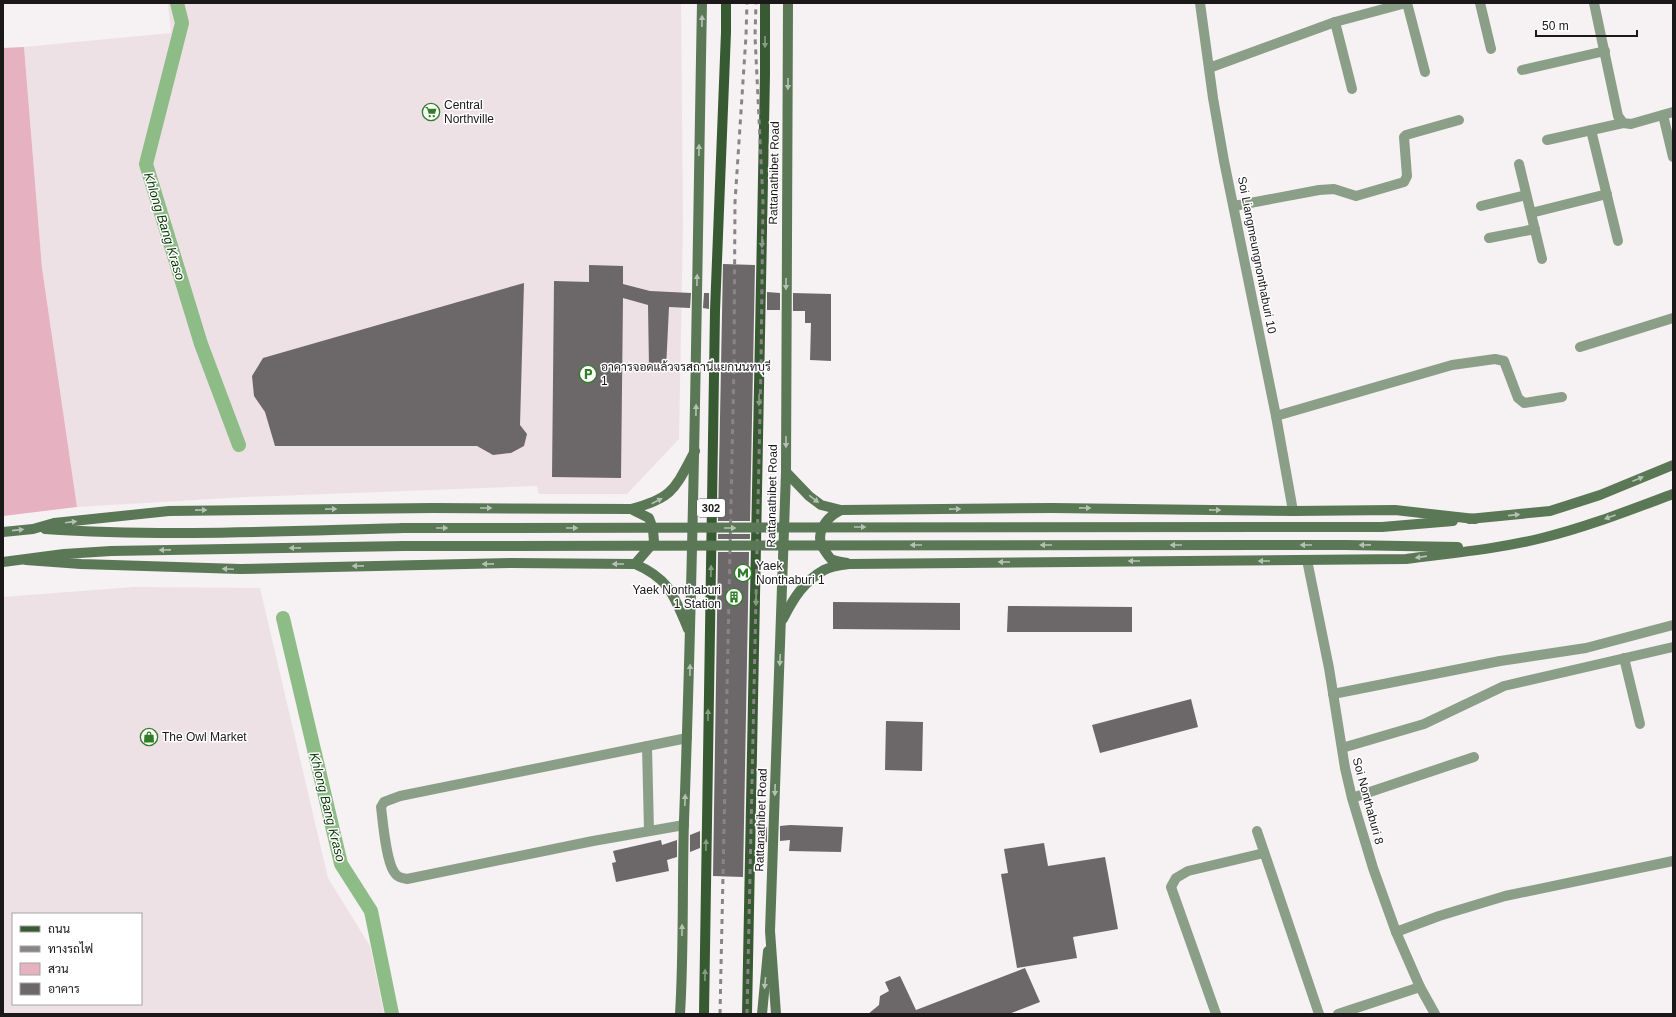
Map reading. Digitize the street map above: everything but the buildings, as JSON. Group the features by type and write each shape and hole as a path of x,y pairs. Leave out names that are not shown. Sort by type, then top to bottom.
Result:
{"main road":[{"name":"302","path":"680,1014 684,825 696,450 702,3"},
{"name":"302","path":"704,1014 715,311 726,3"},
{"name":"Rattanathibet Road","path":"747,1014 764,106 764,3"},
{"name":"Rattanathibet Road","path":"776,1014 770,931 786,472 788,3"},
{"path":"3,532 33,529 54,524 169,511 433,508 630,509 653,504 667,496 677,484 696,450"},
{"path":"33,529 86,532 216,532 403,528 1382,527 1475,519 1550,510 1600,495 1673,465"},
{"path":"786,472 809,496 821,505 841,510 1052,508 1293,511 1395,510 1475,519"},
{"path":"782,621 795,595 813,577 826,569 849,564 1406,559 1488,548 1543,538 1606,519 1673,494"},
{"path":"630,509 649,518 653,528 654,542 635,564"},
{"path":"841,510 832,515 824,523 820,535 822,547 831,559 849,564"},
{"path":"3,562 64,554 111,551 404,546 1387,544 1488,548"},
{"path":"26,560 81,564 240,569 511,563 635,564 652,571 665,582 675,597 690,633"},
{"path":"762,1014 770,931"},
{"path":"681,997 685,1014"}],"street":[{"name":"Soi Liangmeungnonthaburi 10","path":"1200,3 1222,147 1276,416 1293,511"},
{"path":"1209,68 1335,22 1407,3 1425,72"},
{"path":"1480,3 1491,49"},
{"path":"1594,3 1618,116 1623,123"},
{"path":"1335,22 1352,89"},
{"path":"1522,70 1604,51"},
{"path":"1547,140 1623,123 1631,124 1673,112"},
{"path":"1663,115 1673,157"},
{"path":"1234,206 1319,190 1334,189 1356,196 1404,182 1407,176 1404,137 1406,135 1459,120"},
{"path":"1591,130 1618,241"},
{"path":"1519,164 1542,259"},
{"path":"1531,213 1606,194"},
{"path":"1482,206 1526,195"},
{"path":"1489,238 1535,229"},
{"path":"1580,347 1673,318"},
{"path":"1276,416 1452,365 1495,359 1504,361 1518,398 1524,403 1562,397"},
{"name":"Soi Nonthaburi 8","path":"1307,560 1352,798 1373,868 1396,932 1420,987 1435,1014"},
{"path":"1333,694 1500,661 1586,648 1673,625"},
{"path":"1342,748 1424,724 1504,686 1673,646"},
{"path":"1624,658 1640,724"},
{"path":"684,825 407,879 400,878 394,873 390,863 381,807 384,802 400,796 687,738"},
{"path":"647,746 649,831"},
{"path":"1352,798 1474,757"},
{"path":"1257,831 1319,1014"},
{"path":"1216,1014 1171,887 1176,878 1188,871 1264,853"},
{"path":"1396,932 1439,916 1505,896 1673,861"},
{"path":"1338,1014 1420,987"}],"shaded area":[{"path":"168,3 681,3 683,224 679,439 627,494 539,494 537,486 245,497 77,507 42,268 24,47 171,33"},
{"name":"The Owl Market","path":"134,587 260,588 328,878 370,946 384,1014 3,1014 3,597"}],"green space":[{"path":"24,47 42,268 77,507 3,516 3,48"}],"waterway":[{"name":"Khlong Bang Kraso","path":"177,3 182,23 146,164 201,344 239,445"},
{"name":"Khlong Bang Kraso","path":"283,618 341,864 371,911 392,1014"}],"railway":[{"path":"720,1014 734,365 735,202 747,3"},
{"path":"747,1014 761,366 763,201 755,36 756,3"}],"place":[{"name":"Central Northville","path":"431,112"},
{"name":"อาคารจอดแล้วจรสถานีแยกนนทบุรี 1","path":"588,374"},
{"name":"Yaek Nonthaburi 1","path":"743,573"},
{"name":"Yaek Nonthaburi 1 Station","path":"734,597"},
{"name":"The Owl Market","path":"149,737"}]}
